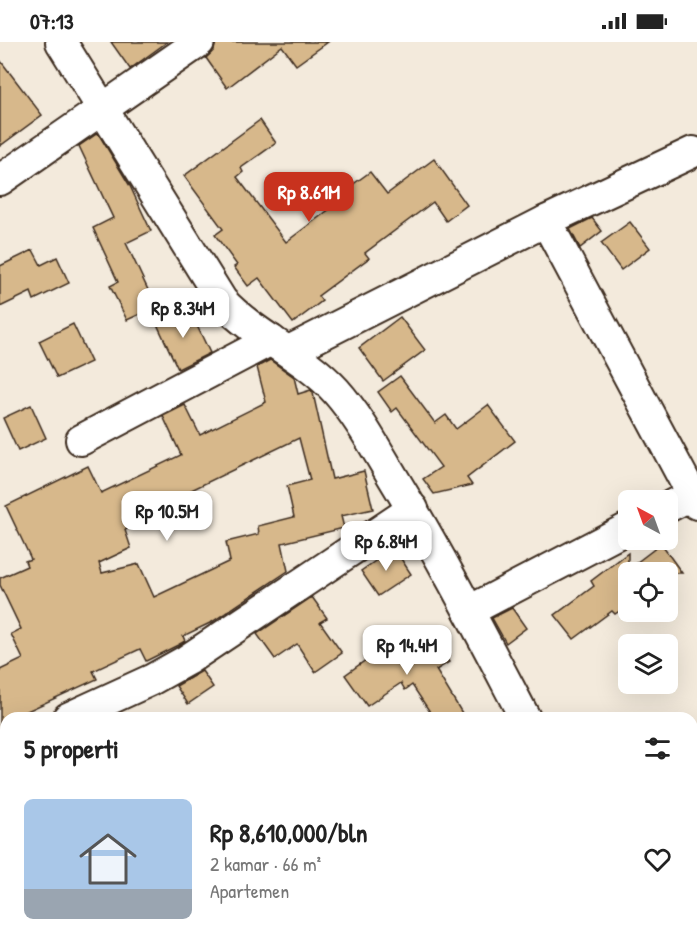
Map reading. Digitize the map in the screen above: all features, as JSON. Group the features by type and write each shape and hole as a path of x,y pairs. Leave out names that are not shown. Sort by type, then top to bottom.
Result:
{"street":[{"path":"61,42 222,301 242,321 317,372 338,394 360,423 412,509 522,712"},
{"path":"0,180 199,42"},
{"path":"81,440 693,152"},
{"path":"546,221 689,500"},
{"path":"81,712 151,680 187,660 412,509"},
{"path":"469,611 618,533"}],"building":[{"path":"111,42 167,42 130,69"},
{"path":"216,42 328,42 296,65 282,46 227,88 206,58 214,50"},
{"path":"0,60 42,115 0,146"},
{"path":"260,120 276,143 241,168 243,172 237,177 286,242 351,193 348,188 370,172 387,194 434,159 467,205 446,221 433,202 365,253 369,258 318,296 322,301 293,323 259,278 248,286 234,267 237,265 215,235 223,229 184,176"},
{"path":"98,133 130,186 151,231 126,243 156,307 127,320 110,286 118,282 93,228 113,218 79,146"},
{"path":"592,218 602,231 580,248 570,229"},
{"path":"630,222 650,248 621,270 601,243"},
{"path":"33,250 41,265 57,257 69,283 34,300 31,292 0,307 0,266"},
{"path":"189,309 210,353 178,369 157,324"},
{"path":"400,317 425,350 383,381 359,348"},
{"path":"73,324 91,362 57,378 39,341"},
{"path":"270,360 294,377 298,394 311,390 313,393 332,479 364,471 373,509 341,516 344,528 282,543 288,571 212,622 183,636 185,641 146,661 140,649 93,671 97,679 25,712 0,712 0,670 23,659 11,634 21,629 0,585 0,578 27,566 25,561 31,559 6,506 88,466 101,493 181,455 163,416 185,405 200,435 266,402 257,367","holes":["299,438 310,480 287,486 294,517 258,526 259,534 226,542 230,561 154,597 139,564 102,573 99,563 131,548 125,530 157,515 154,508"]},
{"path":"400,376 435,423 446,415 456,429 488,405 515,441 467,478 472,485 434,494 423,479 441,467 397,408 392,412 378,392"},
{"path":"31,405 46,438 18,451 3,418"},
{"path":"394,548 411,574 378,596 361,571"},
{"path":"653,550 665,550 674,562 637,562"},
{"path":"628,553 628,562 618,562 618,612 615,614 612,611 574,639 555,615 594,586 591,581"},
{"path":"312,597 327,618 320,622 342,653 315,672 297,644 275,659 257,634"},
{"path":"512,608 526,628 506,643 492,618"},
{"path":"429,633 449,662 436,670 461,712 430,712 412,685 405,690 401,683 367,706 345,675 398,637 407,649"},
{"path":"202,671 213,687 188,704 176,686"}]}
